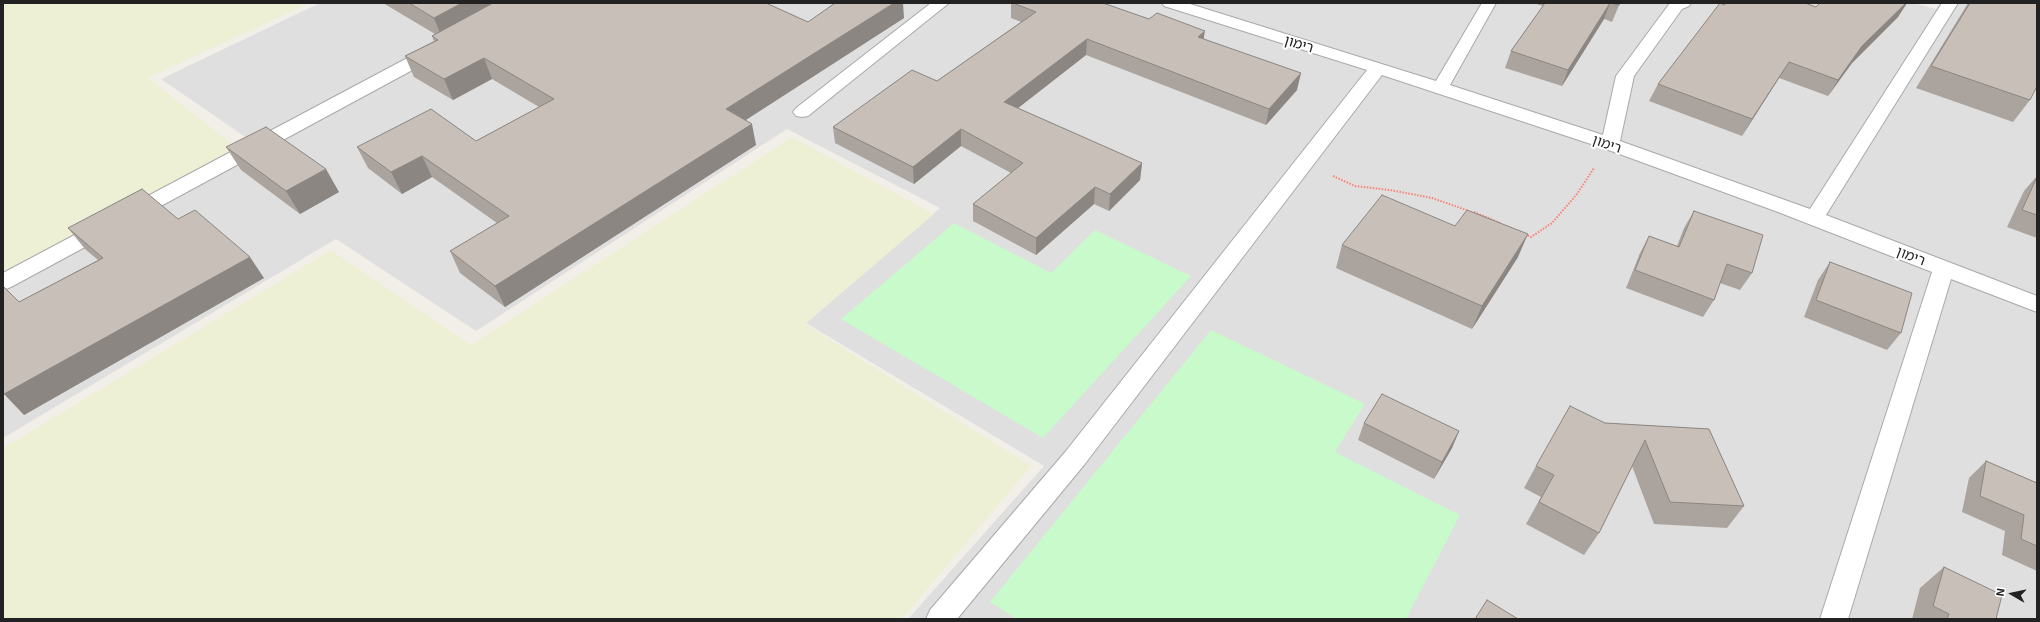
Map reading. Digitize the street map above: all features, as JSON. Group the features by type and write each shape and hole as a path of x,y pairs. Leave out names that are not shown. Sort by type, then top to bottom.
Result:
{"street":[{"path":"802,112 941,3"},
{"name":"רימון","path":"1170,3 1204,8 1378,68 1610,144 1814,218 2037,304"},
{"path":"1610,144 1625,76 1676,6 1683,3"},
{"path":"1814,218 1950,3"},
{"path":"1440,88 1489,4"},
{"path":"3,282 453,41"},
{"path":"940,619 1075,458 1378,68"},
{"path":"1834,619 1944,268"}],"path":[{"path":"1518,231 1531,237 1552,223 1577,194 1610,144"},
{"path":"1304,163 1355,186 1390,190 1432,198 1484,216 1504,225"}],"shaded area":[{"path":"320,3 1913,3 1936,9 1940,3 2037,3 2037,619 908,619 1044,466 806,323 940,208 787,129 476,331 336,239 3,438 3,277 257,145 161,79"}],"green space":[{"path":"3,3 309,3 148,78 241,151 3,273"},
{"path":"792,137 934,214 805,324 1031,466 902,619 3,619 3,448 331,250 471,345"},
{"path":"954,223 1051,273 1095,230 1191,276 1043,438 841,319"},
{"path":"1211,330 1365,404 1335,452 1460,515 1406,619 1017,619 990,602"}],"building":[{"path":"409,3 462,3 434,18"},
{"path":"493,3 766,3 808,22 835,3 894,3 726,109 752,124 495,286 450,251 509,216 422,156 391,172 357,147 431,109 476,141 554,99 484,58 444,79 405,56 438,40 432,36"},
{"path":"1013,3 1103,3 1149,19 1157,13 1205,31 1198,37 1301,73 1269,109 1087,39 1004,102 1142,163 1110,194 1095,187 1036,238 973,204 1023,163 961,129 913,167 833,127 912,70 937,81 1036,12"},
{"path":"1545,3 1610,3 1568,70 1511,51"},
{"path":"1720,3 1724,5 1726,3 1805,3 1816,7 1820,3 1906,3 1862,46 1838,80 1789,62 1752,119 1658,84"},
{"path":"1970,3 2037,3 2037,86 2030,100 1931,66"},
{"path":"266,127 326,169 286,191 226,147"},
{"path":"2037,177 2037,215 2022,210"},
{"path":"142,189 178,219 195,210 250,257 4,394 3,286 19,302 103,258 68,228"},
{"path":"1382,195 1455,226 1467,210 1528,234 1482,306 1342,245"},
{"path":"1694,211 1763,235 1752,273 1727,264 1714,300 1635,270 1649,236 1679,247"},
{"path":"1830,262 1912,293 1901,333 1816,300"},
{"path":"1382,394 1459,431 1442,462 1364,423"},
{"path":"1570,406 1605,423 1709,429 1744,506 1670,502 1645,440 1599,533 1539,502 1554,475 1536,466"},
{"path":"1986,461 2037,483 2037,546 2021,539 2024,515 1980,496"},
{"path":"1944,567 2002,595 1996,619 1947,619 1949,614 1933,606"},
{"path":"1487,600 1518,619 1475,619"}]}
